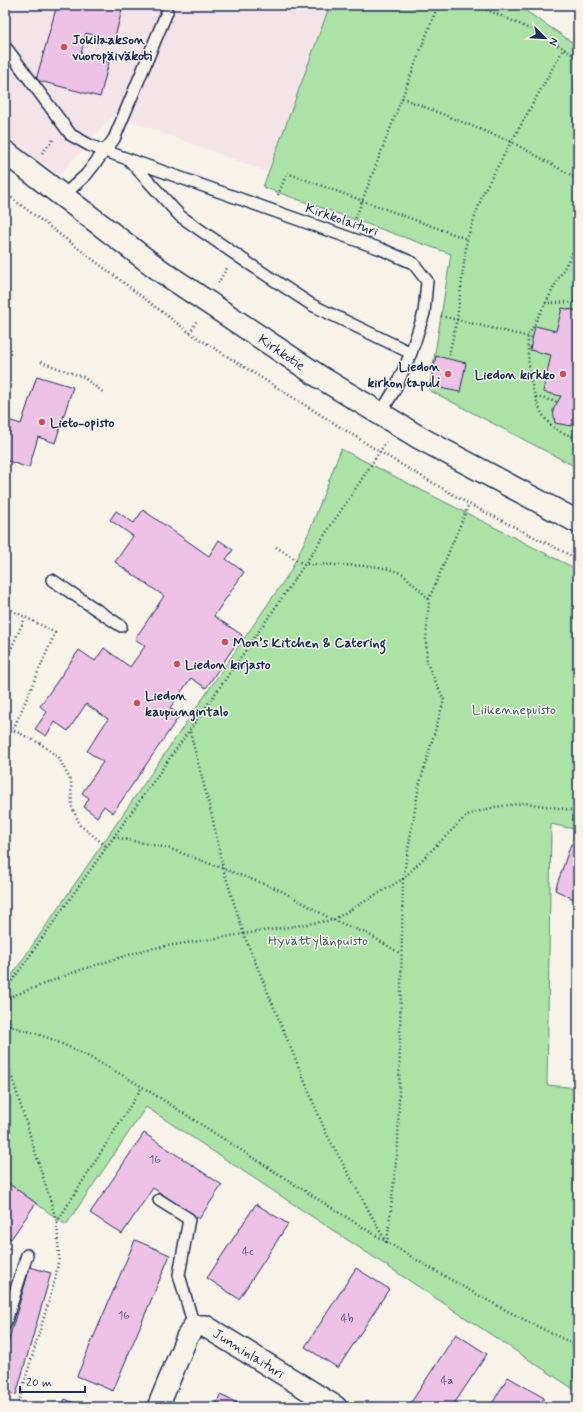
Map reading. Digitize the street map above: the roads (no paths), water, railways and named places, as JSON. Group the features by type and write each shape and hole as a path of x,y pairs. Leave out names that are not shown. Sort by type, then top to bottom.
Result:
{"street":[{"name":"Kirkkotie","path":"5,152 161,271 320,377 389,419 578,522"},
{"name":"Junninlaituri","path":"158,1407 187,1336 194,1326 205,1326 336,1407"}],"lane":[{"path":"64,196 86,175 114,139 167,12"},
{"name":"Kirkkolaituri","path":"7,49 71,135 105,151 129,160 348,237 413,263 427,281 424,313 411,353 394,390 389,419"},
{"path":"129,160 180,216 235,254 312,305 411,353"},
{"path":"52,580 121,626"},
{"path":"159,1200 189,1219 179,1274 194,1326"},
{"path":"5,1324 27,1255"}],"place":[{"name":"Jokilaakson vuoropäiväkoti","path":"64,47"},
{"name":"Liedon kirkon tapuli","path":"448,374"},
{"name":"Liedon kirkko","path":"563,374"},
{"name":"Lieto-opisto","path":"42,422"},
{"name":"Mon’s Kitchen & Catering","path":"225,642"},
{"name":"Liedon kirjasto","path":"177,664"},
{"name":"Liedon kaupungintalo","path":"137,703"}],"park label":[{"name":"Liikennepuisto","path":"514,709"},
{"name":"Hyvättylänpuisto","path":"318,940"}]}
